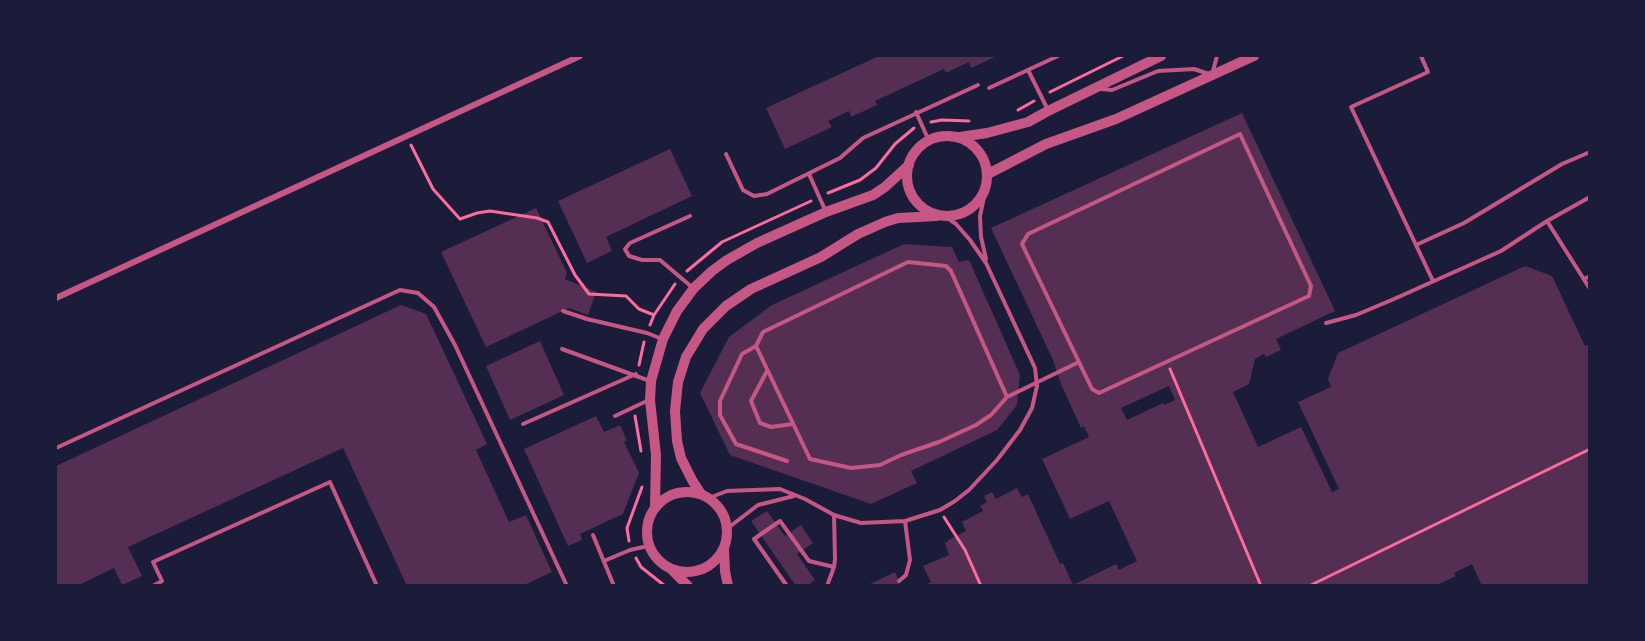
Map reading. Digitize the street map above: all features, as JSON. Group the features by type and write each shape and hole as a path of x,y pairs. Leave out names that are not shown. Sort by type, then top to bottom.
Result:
{"street":[{"path":"56,298 580,56"},
{"path":"941,217 925,211 909,191 907,178 909,165 913,155 920,147 929,141 947,136 987,133 1028,122 1161,56"},
{"path":"988,174 1046,144 1116,119 1254,56"},
{"path":"673,571 697,572 708,567 717,560 727,539 728,528 724,516 718,506 705,496 692,480 681,458 677,441 675,411 678,382 686,357 703,329 726,306 751,289 821,257 858,234 885,222 898,218 958,216 969,211 985,192 988,174 985,161 978,150 969,142 957,137"},
{"path":"655,507 656,456 650,400 651,381 663,339 677,312 694,288 727,260 757,243 826,212 873,195 909,165"},
{"path":"688,585 654,556 648,546 646,532 648,519 655,507 676,493 688,492 705,496"},
{"path":"723,550 728,585"}],"lane":[{"path":"989,88 1058,56"},
{"path":"1095,88 1112,90 1158,70 1194,69 1212,75 1217,56"},
{"path":"1421,56 1428,72 1351,107 1433,281"},
{"path":"1028,70 1048,111"},
{"path":"726,154 743,190 754,196 767,194 840,158 863,138 978,85"},
{"path":"916,112 929,141"},
{"path":"1240,134 1311,286 1309,296 1099,393 1092,389 1079,362 1022,244 1028,234 1240,134"},
{"path":"1416,245 1464,223 1562,164 1590,152"},
{"path":"809,174 826,212"},
{"path":"985,192 980,216 986,263"},
{"path":"1326,323 1356,315 1501,251 1590,197"},
{"path":"690,216 630,243 625,249 628,256 642,260 660,260 694,288"},
{"path":"705,496 726,491 780,489 805,499 834,515 861,523 905,521 940,510 969,490 997,460 1020,430 1035,399 1037,386 1035,368 986,263 956,224 941,217"},
{"path":"1547,221 1590,289"},
{"path":"787,461 736,444 720,415 720,401 742,354 756,346 763,332 908,262 946,266 951,271 1007,397"},
{"path":"1584,279 1590,276"},
{"path":"56,448 400,290 418,292 434,307 455,345 567,585"},
{"path":"563,311 574,316 647,333 663,339"},
{"path":"756,346 810,459 851,468 880,465 976,425 991,415 1007,397 1079,362"},
{"path":"562,349 651,381"},
{"path":"768,370 751,400 760,423 771,427 793,424"},
{"path":"523,424 636,374"},
{"path":"615,416 650,400"},
{"path":"153,585 163,583 153,562 330,482 377,585"},
{"path":"728,528 758,505 795,496"},
{"path":"827,585 834,567 834,515"},
{"path":"899,581 906,575 910,560 905,521"},
{"path":"787,585 754,539 780,522 809,561 834,567"},
{"path":"592,535 614,585"},
{"path":"604,561 630,550 648,546"}],"path":[{"path":"407,135 433,189 460,219 490,211 537,218 548,222 575,275 589,294 626,296 639,309 654,315"},
{"path":"1167,362 1262,585"},
{"path":"1309,585 1590,449"},
{"path":"940,510 965,550 981,585"}],"building":[{"path":"879,56 997,56 971,68 969,62 946,73 944,69 875,101 877,105 851,117 849,111 828,121 832,127 785,149 766,108"},
{"path":"1242,113 1335,311 1276,339 1281,350 1255,359 1249,384 1233,392 1258,447 1301,427 1332,492 1339,489 1298,402 1331,387 1328,379 1338,353 1525,266 1552,276 1585,346 1590,344 1590,586 1482,586 1472,564 1454,573 1456,576 1435,586 923,586 931,582 923,566 949,555 945,543 966,531 962,522 983,511 980,506 987,502 984,496 992,492 996,499 1017,488 1022,497 1028,494 1060,564 1063,563 1073,585 1116,564 1119,570 1137,561 1109,501 1070,519 1042,459 1089,437 1084,426 1081,428 1053,360 991,228","holes":["1169,386 1175,400 1164,405 1163,403 1127,420 1121,408"]},
{"path":"670,149 692,196 606,237 612,251 587,263 558,201"},
{"path":"536,208 567,273 565,279 596,292 588,315 569,308 486,347 441,252"},
{"path":"904,244 952,247 959,262 969,260 1020,375 1017,405 997,430 911,471 917,483 871,504 730,455 700,393 729,337 772,305"},
{"path":"401,305 426,314 487,444 476,450 509,522 526,515 552,572 522,586 407,586 343,448 128,547 142,576 122,585 114,568 77,586 56,586 56,466"},
{"path":"540,341 564,395 510,420 486,366"},
{"path":"596,416 604,432 620,425 627,441 624,442 639,473 623,514 580,534 582,540 568,546 524,449"},
{"path":"767,511 785,536 801,525 813,543 797,554 815,580 807,586 796,586 751,521"},
{"path":"895,572 901,586 866,586"}]}
